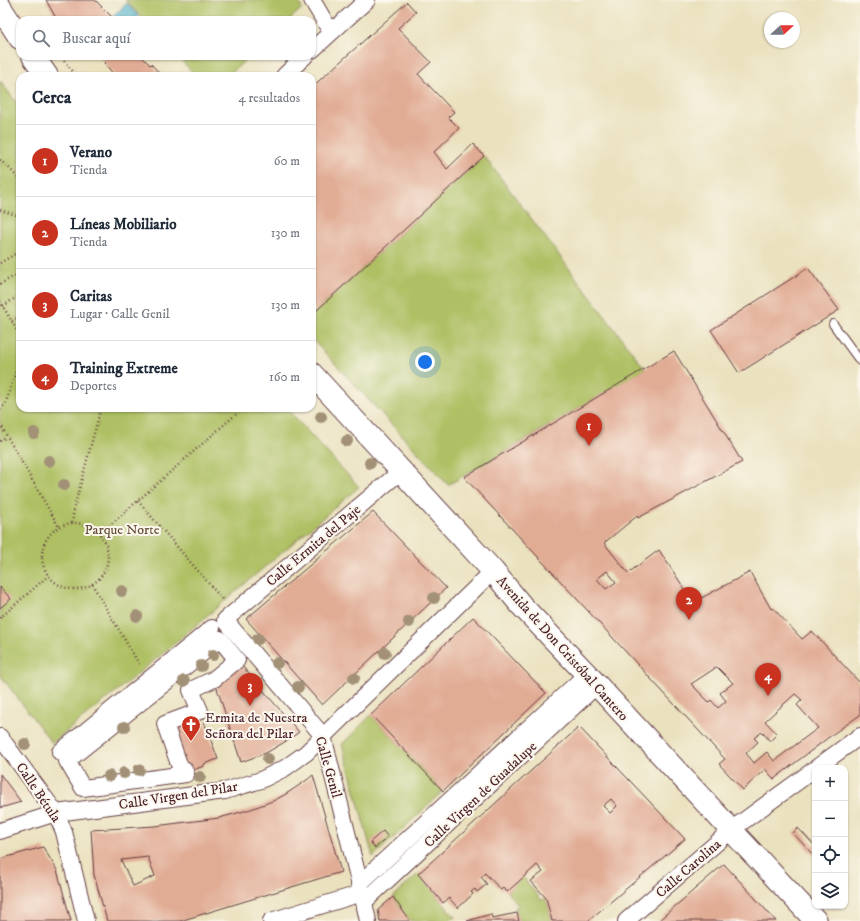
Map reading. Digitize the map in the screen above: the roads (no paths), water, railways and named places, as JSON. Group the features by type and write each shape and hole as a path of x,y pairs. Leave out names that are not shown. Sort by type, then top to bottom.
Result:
{"main road":[{"path":"0,7 16,32"},
{"path":"35,60 44,72"},
{"name":"Avenida de Don Cristóbal Cantero","path":"316,378 493,571 521,605 816,921"}],"street":[{"path":"312,0 331,32"},
{"path":"316,46 367,0"},
{"path":"288,72 301,60"},
{"name":"Calle Ermita del Paje","path":"60,752 150,678 219,624 401,471"},
{"name":"Calle Virgen del Pilar","path":"0,831 56,813 226,791 261,780 285,768 306,753 493,571"},
{"name":"Calle Genil","path":"219,624 323,736 368,921"},
{"path":"220,639 238,660 214,679 191,690 200,711 165,724 181,770 184,769 186,774 83,788 67,762 220,639"},
{"name":"Calle Virgen de Guadalupe","path":"271,921 362,893 592,680"},
{"name":"Calle Carolina","path":"820,765 860,736"},
{"name":"Calle Bétula","path":"0,737 56,813 64,832 86,921"},
{"name":"Calle Carolina","path":"626,921 731,830 812,771"}],"lane":[{"path":"833,324 860,361"}],"water":[{"path":"127,3 139,16 113,16"}],"place":[{"name":"Verano","path":"589,446"},
{"name":"Líneas Mobiliario","path":"689,620"},
{"name":"Training Extreme","path":"768,696"},
{"name":"Caritas","path":"250,706"},
{"name":"Ermita de Nuestra Señora del Pilar","path":"191,742"}],"park label":[{"name":"Parque Norte","path":"122,529"}]}
